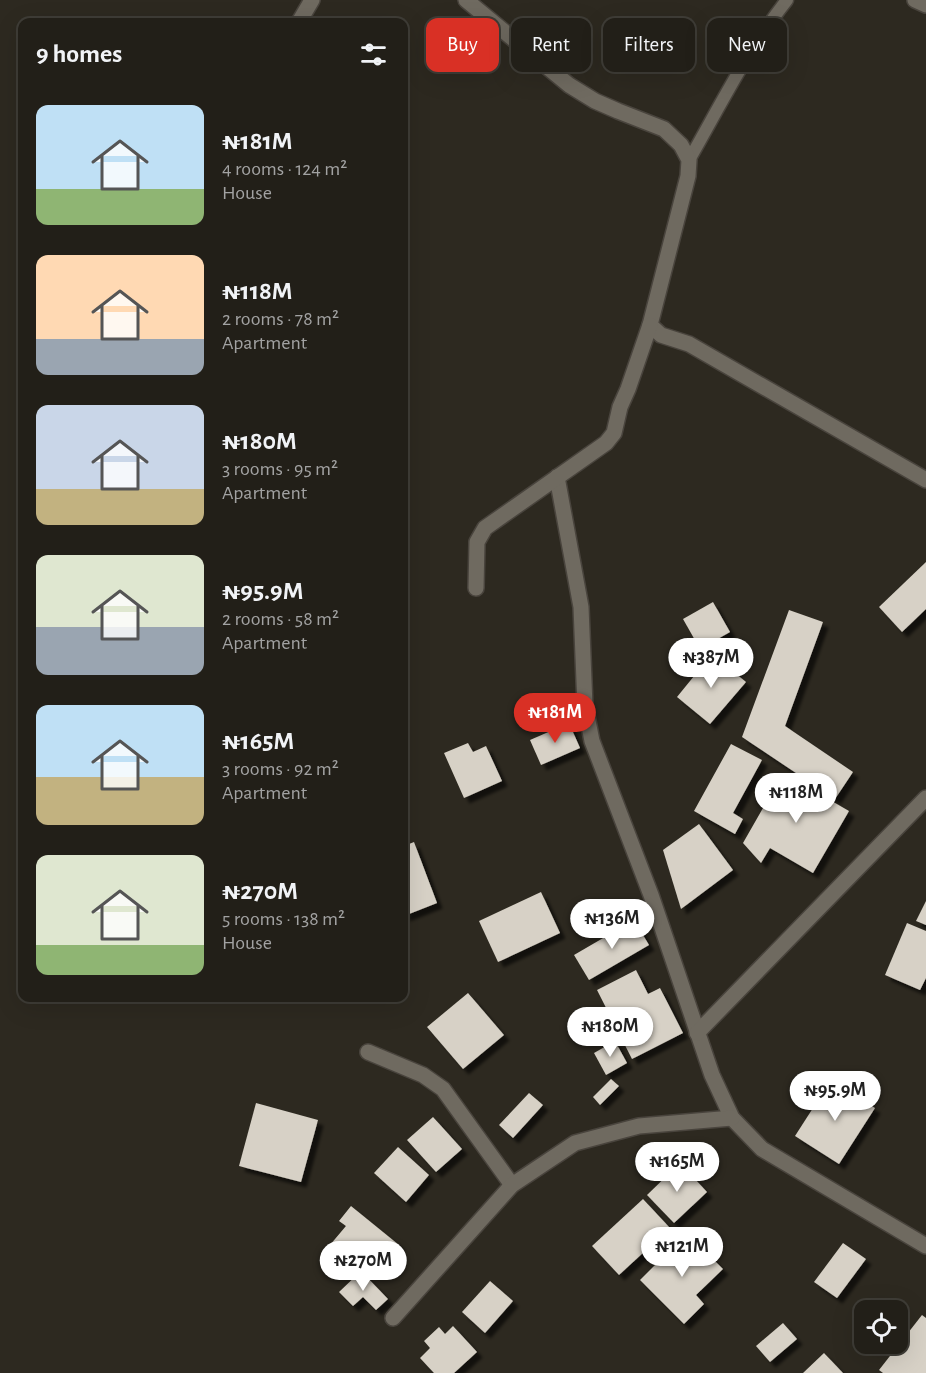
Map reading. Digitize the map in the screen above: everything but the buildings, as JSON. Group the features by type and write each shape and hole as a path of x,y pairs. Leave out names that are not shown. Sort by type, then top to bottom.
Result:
{"street":[{"path":"302,18 312,0"},
{"path":"466,0 569,85 596,101 664,129 681,145 689,160 688,176 650,325 620,407 614,433 606,443 485,528 477,542 476,588"},
{"path":"915,0 926,5"},
{"path":"650,325 661,335 689,344 926,480"},
{"path":"557,477 580,607 585,706 592,741 651,895 712,1075 732,1118 762,1149 926,1246"},
{"path":"698,1033 926,798"},
{"path":"368,1052 423,1075 443,1089 512,1185"},
{"path":"393,1318 512,1185 575,1143 639,1126 732,1118"}],"lane":[{"path":"689,160 745,62 787,0"}]}
